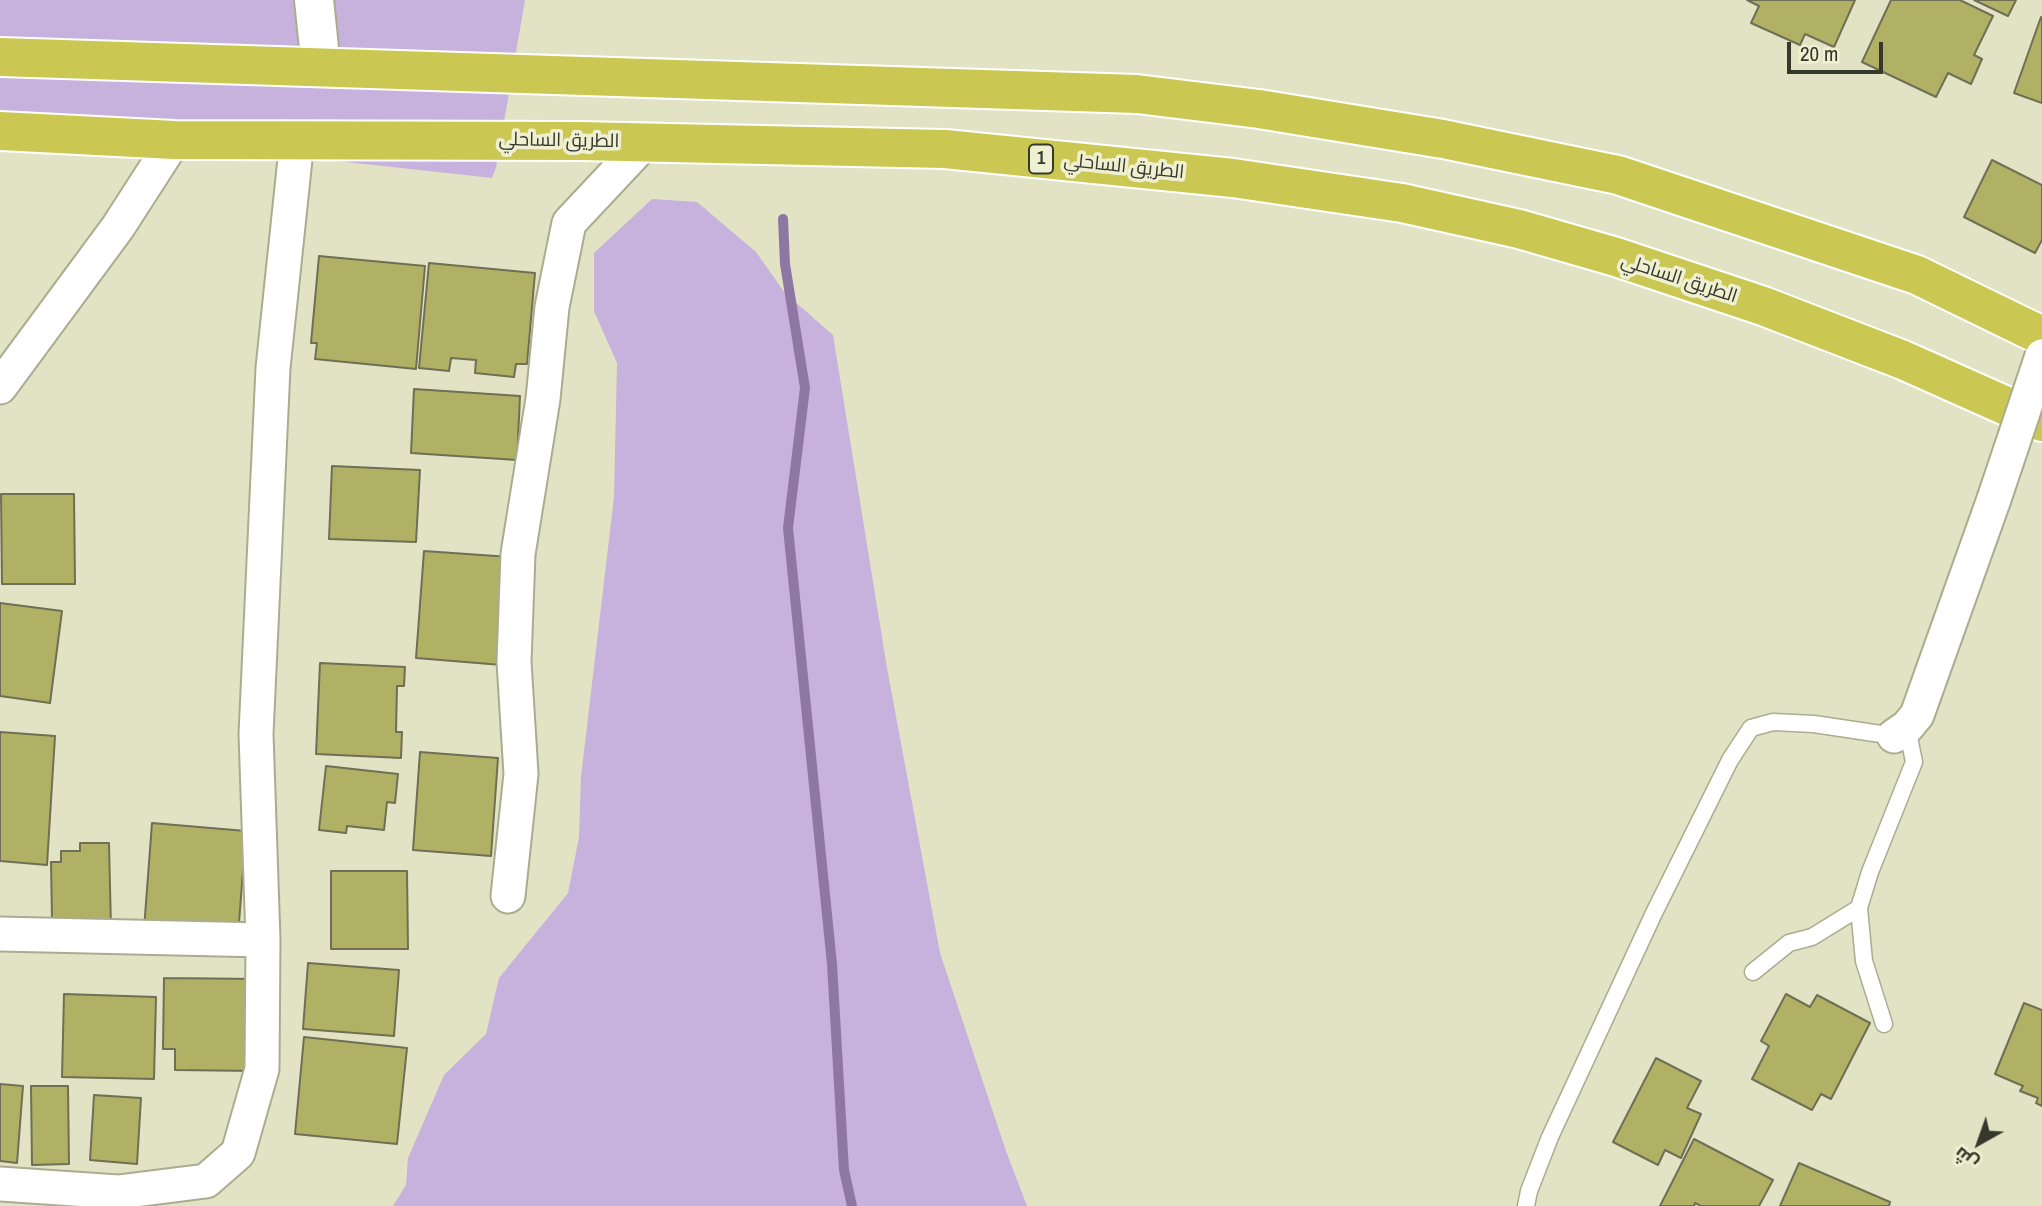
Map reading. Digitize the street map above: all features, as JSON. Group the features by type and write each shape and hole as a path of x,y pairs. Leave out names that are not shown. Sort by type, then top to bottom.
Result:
{"highway":[{"path":"0,57 1138,94 1259,108 1443,139 1618,175 1917,275 2042,335"},
{"name":"الطريق الساحلي","path":"0,131 174,140 645,142 945,149 1233,178 1402,203 1519,229 1616,257 1763,306 1903,360 2042,422"}],"street":[{"path":"314,0 321,67"},
{"path":"0,387 118,227 174,140"},
{"path":"0,1184 118,1192 206,1181 238,1153 262,1069 263,940 256,734 270,482 273,369 297,140"},
{"path":"508,896 521,774 514,662 518,554 543,400 552,307 569,223 645,142"},
{"path":"1900,732 1917,715 2042,356"},
{"path":"0,934 263,940"}],"lane":[{"path":"1527,1206 1550,1137 1654,913 1730,760 1751,727 1773,722 1900,732 1914,762 1870,872 1859,908 1864,961 1884,1024"},
{"path":"1753,972 1789,943 1812,937 1859,908"}],"shaded area":[{"path":"0,0 525,0 496,168 492,178 0,124"},
{"path":"652,199 697,202 756,252 785,293 833,335 887,668 940,953 1027,1206 393,1206 406,1185 408,1158 444,1075 486,1034 499,978 568,893 579,837 581,777 614,497 617,363 594,311 594,253"}],"building":[{"path":"1747,0 1855,0 1834,47 1805,34 1800,45 1751,23 1759,6"},
{"path":"1891,0 1960,0 1993,16 1974,55 1982,59 1971,84 1948,73 1936,97 1862,62"},
{"path":"1974,0 2016,0 2008,16"},
{"path":"2042,18 2042,103 2014,93"},
{"path":"1992,160 2042,185 2042,240 2035,253 1964,217"},
{"path":"319,256 425,266 416,369 315,359 317,343 311,343"},
{"path":"429,263 535,273 527,364 516,364 514,377 475,373 476,360 451,358 449,371 419,368"},
{"path":"414,389 520,396 517,460 411,453"},
{"path":"332,466 420,470 416,542 329,539"},
{"path":"1,494 74,494 75,584 2,584"},
{"path":"424,551 510,557 502,665 416,658"},
{"path":"0,603 62,611 50,703 0,696"},
{"path":"320,663 405,667 404,686 397,686 396,732 402,732 401,758 316,754"},
{"path":"0,732 55,736 47,865 0,861"},
{"path":"420,752 498,758 491,856 413,850"},
{"path":"326,766 398,774 395,803 387,802 384,830 347,826 346,833 319,830"},
{"path":"152,823 246,831 238,936 144,929"},
{"path":"80,843 109,843 111,929 52,920 51,862 61,862 61,851 80,851"},
{"path":"331,871 407,871 408,949 331,949"},
{"path":"308,963 399,970 394,1036 303,1029"},
{"path":"164,978 257,979 256,1071 175,1070 175,1049 163,1049"},
{"path":"64,994 156,997 154,1079 62,1077"},
{"path":"1786,994 1810,1007 1817,995 1870,1023 1831,1099 1821,1094 1812,1110 1752,1079 1769,1046 1761,1041"},
{"path":"2024,1003 2042,1010 2042,1106 2036,1103 2038,1098 2020,1091 2023,1086 1995,1074"},
{"path":"304,1037 407,1048 397,1144 295,1134"},
{"path":"1656,1058 1701,1081 1687,1108 1701,1114 1681,1158 1665,1150 1658,1165 1613,1142"},
{"path":"0,1084 23,1086 17,1163 0,1161"},
{"path":"31,1086 68,1086 69,1164 32,1165"},
{"path":"94,1095 141,1098 137,1164 90,1160"},
{"path":"1694,1139 1773,1180 1759,1206 1701,1206 1695,1203 1694,1206 1660,1206"},
{"path":"1799,1163 1890,1202 1889,1206 1780,1206"}],"waterway":[{"path":"783,219 785,264 805,388 788,528 832,964 844,1170 852,1206"}]}
